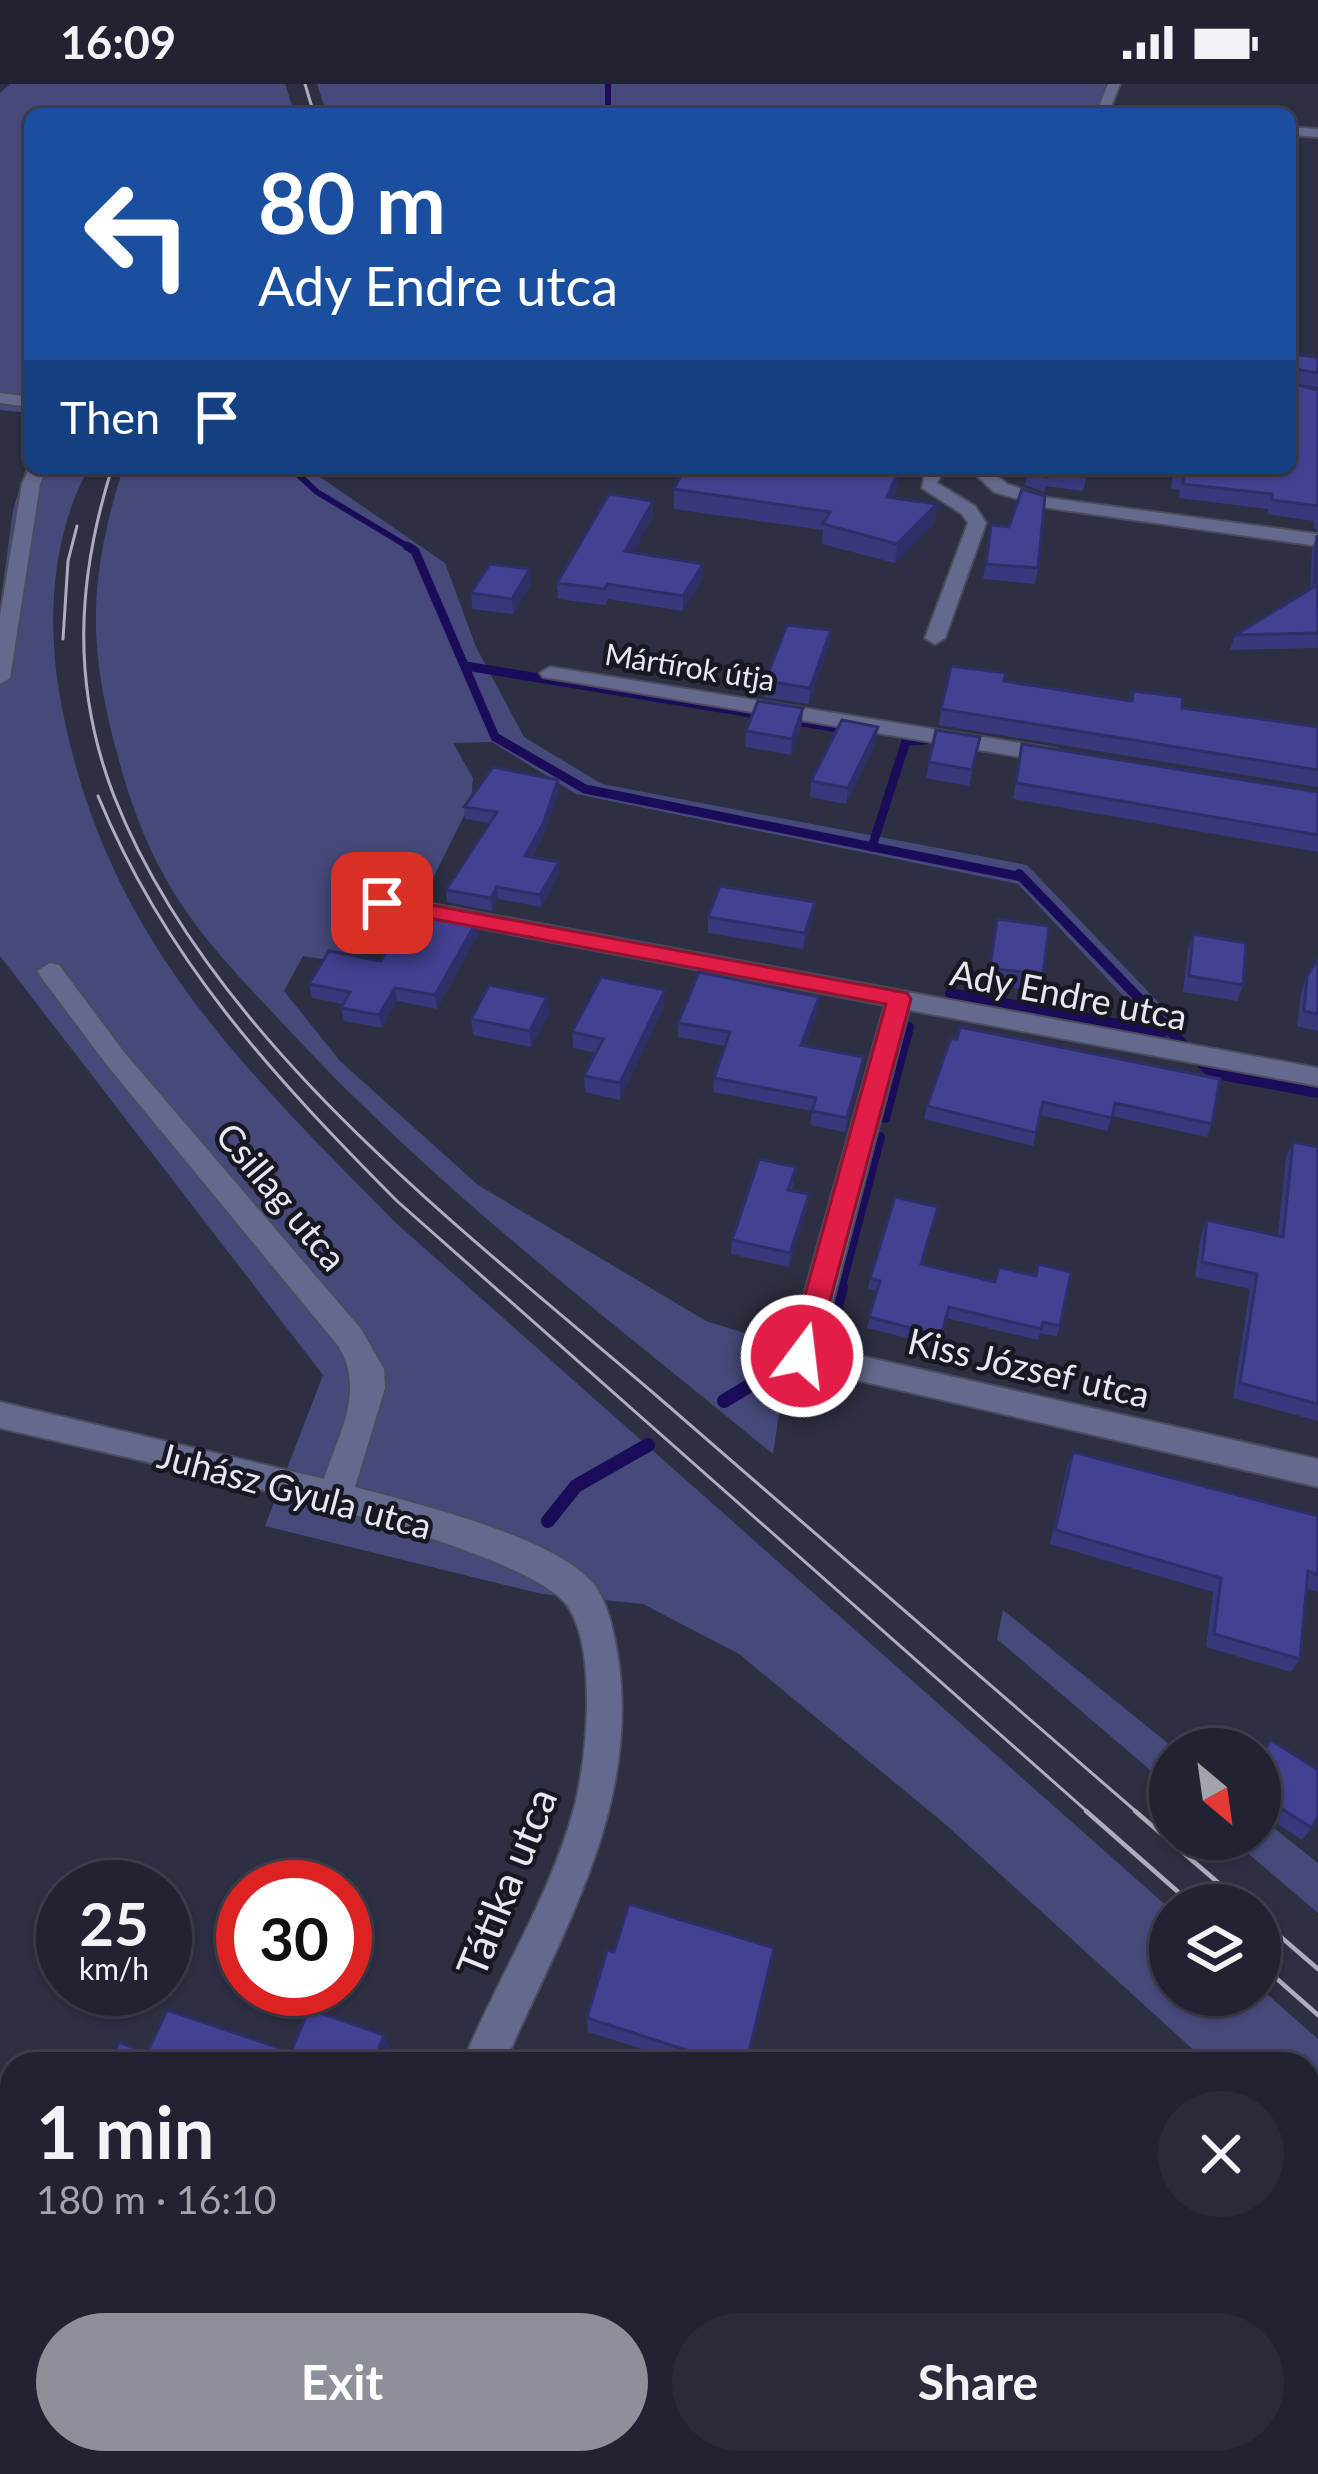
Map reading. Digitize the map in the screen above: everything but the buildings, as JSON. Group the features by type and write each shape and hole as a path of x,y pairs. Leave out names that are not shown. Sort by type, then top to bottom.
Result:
{"street":[{"path":"0,678 35,474"},
{"path":"927,475 934,492 970,509 977,523 935,638"},
{"path":"983,475 1007,493 1049,503 1318,539"},
{"name":"Mártírok útja","path":"550,673 1086,760"},
{"name":"Ady Endre utca","path":"382,903 1318,1077"},
{"name":"Csillag utca","path":"50,971 115,1058 350,1338 368,1369 369,1388 335,1497"},
{"name":"Kiss József utca","path":"899,999 802,1356 1318,1473"},
{"name":"Juhász Gyula utca","path":"0,1415 335,1497 506,1548 551,1570 578,1592"},
{"name":"Tátika utca","path":"488,2052 575,1863 601,1770 597,1637 578,1592"}],"shaded area":[{"path":"10,84 285,84 293,108 24,108 24,412 0,410 0,93"},
{"path":"317,84 1114,84 1104,108 325,108"},
{"path":"24,474 86,474 67,520 56,577 53,635 59,691 79,776 106,852 141,921 182,985 280,1104 396,1223 1149,1890 1149,2009 945,1824 739,1654 643,1604 542,1594 265,1526 323,1375 0,956 0,608 13,510"},
{"path":"121,474 316,474 445,563 476,647 524,737 602,784 1027,865 1181,1026 1144,1018 1018,884 576,794 492,742 453,743 473,778 471,802 414,916 376,911 341,962 303,956 284,991 340,1061 478,1185 706,1321 789,1347 773,1454 522,1249 401,1142 256,995 183,907 133,805 100,677 98,577"},
{"path":"1003,1610 1149,1728 1149,1769 997,1639"},
{"path":"1281,1834 1318,1863 1318,1913 1256,1860 1281,1860"},
{"path":"1281,2006 1318,2039 1318,2052 1196,2052 1156,2016 1281,2016"}],"waterway":[{"path":"608,84 608,108"},
{"path":"298,474 317,492 407,546"},
{"path":"407,546 412,549"},
{"path":"407,546 415,551 495,737 585,789 872,847"},
{"path":"466,666 769,716"},
{"path":"789,720 852,730"},
{"path":"872,847 906,741 926,740"},
{"path":"872,847 1022,877"},
{"path":"1019,874 1022,877"},
{"path":"1022,877 1167,1027"},
{"path":"950,993 1162,1032 1167,1027"},
{"path":"885,1118 909,1027"},
{"path":"1167,1027 1211,1073 1318,1093"},
{"path":"840,1290 880,1137"},
{"path":"827,1341 841,1287"},
{"path":"724,1401 781,1367"},
{"path":"548,1521 576,1486 648,1445"}],"tram line":[{"path":"305,84 312,108"},
{"path":"110,474 86,591 85,673 91,714 114,796 157,885 212,970 277,1050 426,1198 1139,1814"},
{"path":"63,639 68,561 77,526"},
{"path":"98,796 125,856 190,964 226,1014 351,1154 397,1201 1090,1814"},
{"path":"1086,1811 1169,1884"},
{"path":"1135,1811 1220,1884"},
{"path":"1281,1937 1318,1969"},
{"path":"1281,1982 1318,2015"}],"route":[{"path":"382,903 899,999 802,1356"}]}
